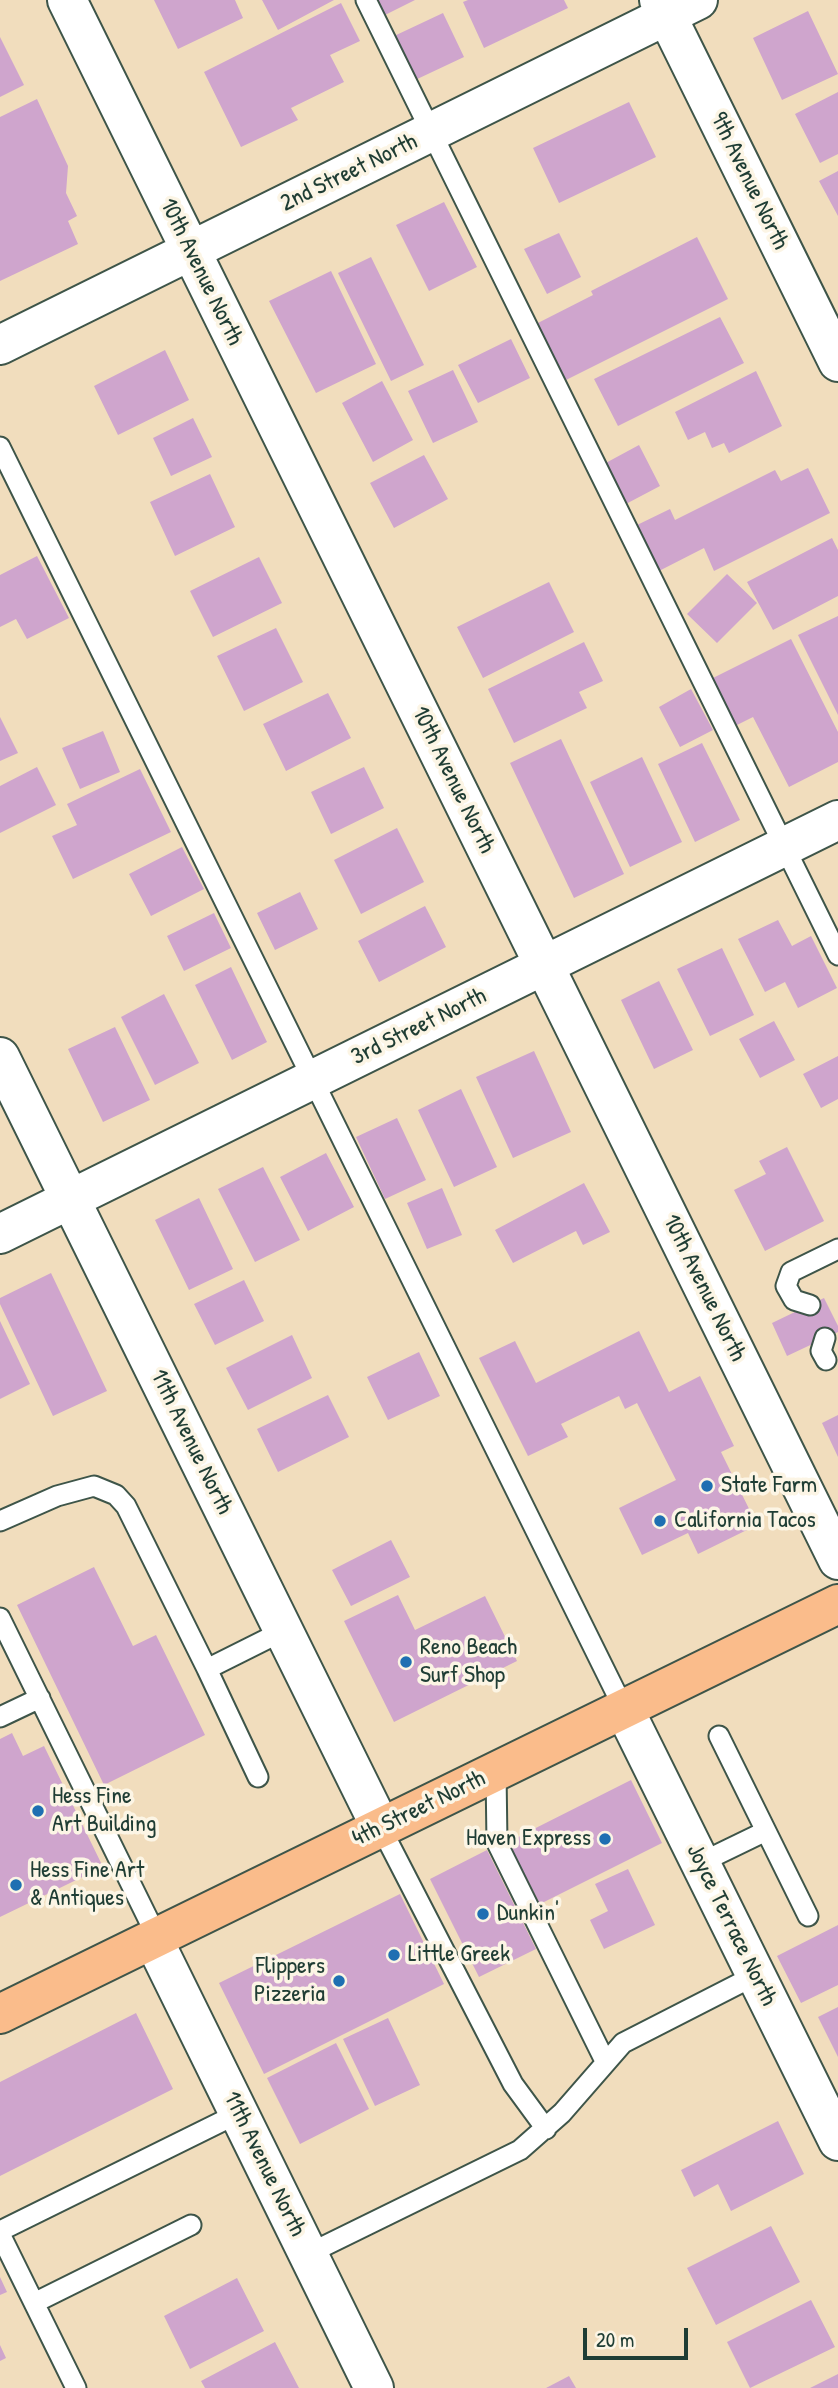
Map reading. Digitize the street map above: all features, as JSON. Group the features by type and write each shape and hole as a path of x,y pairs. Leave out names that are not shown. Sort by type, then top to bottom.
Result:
{"main road":[{"name":"4th Street North","path":"0,2014 838,1605"}],"street":[{"name":"10th Avenue North","path":"67,0 838,1560"},
{"name":"2nd Street North","path":"0,345 431,132 675,5"},
{"name":"9th Avenue North","path":"675,5 838,362"},
{"name":"3rd Street North","path":"0,1234 838,820"},
{"name":"11th Avenue North","path":"0,1057 382,1828"},
{"name":"Joyce Terrace North","path":"624,1709 838,2141"},
{"name":"11th Avenue North","path":"155,1938 374,2388"}],"lane":[{"path":"366,0 838,955"},
{"path":"0,447 624,1709"},
{"path":"797,1307 786,1286 791,1272 838,1249"},
{"path":"0,1521 57,1496 94,1486 116,1495 126,1506 258,1777"},
{"path":"0,1618 155,1938"},
{"path":"207,1669 285,1630"},
{"path":"0,1717 40,1698"},
{"path":"719,1736 808,1916"},
{"path":"496,1772 497,1843 605,2061"},
{"path":"382,1828 513,2084 545,2129"},
{"path":"700,1863 766,1831"},
{"path":"308,2254 520,2150 562,2113 623,2043 756,1975"},
{"path":"76,2388 0,2232 239,2113"},
{"path":"34,2303 191,2225"}],"building":[{"path":"154,0 235,0 243,18 178,49"},
{"path":"262,0 334,0 278,30"},
{"path":"373,0 415,0 381,17"},
{"path":"564,0 568,8 484,48 463,2"},
{"path":"341,3 360,41 330,55 344,82 291,108 298,120 241,147 204,72"},
{"path":"808,11 838,74 782,100 753,38"},
{"path":"443,13 464,57 413,81 392,37"},
{"path":"0,37 24,85 0,97"},
{"path":"838,92 838,154 820,163 795,114"},
{"path":"37,99 68,166 66,193 77,216 68,221 78,244 0,281 0,117"},
{"path":"629,102 656,157 559,203 533,148"},
{"path":"838,171 838,216 819,181"},
{"path":"444,202 477,267 429,291 396,225"},
{"path":"559,233 581,277 547,294 524,249"},
{"path":"697,237 728,299 560,383 532,326 593,295 591,291"},
{"path":"371,257 424,365 391,381 338,273"},
{"path":"331,271 376,364 316,393 269,301"},
{"path":"720,317 744,363 618,426 594,379"},
{"path":"511,339 530,378 478,403 458,365"},
{"path":"165,350 189,400 118,435 94,386"},
{"path":"453,370 478,422 433,443 408,391"},
{"path":"756,371 782,426 729,453 724,443 712,448 705,432 688,440 675,412"},
{"path":"382,381 413,440 373,462 342,403"},
{"path":"193,418 212,457 171,476 153,438"},
{"path":"639,445 660,486 624,505 602,465"},
{"path":"424,455 448,499 394,528 370,483"},
{"path":"808,468 830,513 714,571 704,548 657,572 635,526 670,509 675,520 775,470 781,481"},
{"path":"210,474 235,527 175,556 150,502"},
{"path":"832,538 838,550 838,596 773,630 747,582"},
{"path":"37,556 69,618 27,639 16,619 0,627 0,575"},
{"path":"259,557 282,603 213,637 190,591"},
{"path":"727,574 757,603 717,643 687,614"},
{"path":"549,582 574,632 483,678 457,627"},
{"path":"838,616 838,715 798,635"},
{"path":"276,628 303,682 244,711 217,656"},
{"path":"791,639 838,732 838,762 789,787 753,717 733,727 709,680"},
{"path":"584,642 603,681 579,692 587,708 514,743 488,689"},
{"path":"691,689 713,730 680,747 659,707"},
{"path":"328,693 351,738 286,771 263,724"},
{"path":"0,717 18,753 0,761"},
{"path":"103,731 120,772 80,789 62,748"},
{"path":"561,739 624,874 574,898 510,763"},
{"path":"702,743 740,820 695,842 658,764"},
{"path":"642,757 682,842 630,867 590,782"},
{"path":"37,767 56,805 0,833 0,786"},
{"path":"364,767 384,808 331,834 311,792"},
{"path":"140,769 171,832 73,879 52,836 77,825 67,804"},
{"path":"397,828 424,882 361,914 334,860"},
{"path":"182,847 204,889 151,916 129,874"},
{"path":"300,892 318,929 275,950 257,913"},
{"path":"425,906 446,947 379,982 358,941"},
{"path":"214,913 231,948 184,971 167,936"},
{"path":"778,920 792,946 811,936 837,988 798,1008 785,982 765,992 738,939"},
{"path":"722,948 754,1015 710,1036 677,969"},
{"path":"231,967 267,1042 232,1060 195,985"},
{"path":"659,981 693,1050 654,1069 621,1000"},
{"path":"164,994 199,1063 155,1085 121,1017"},
{"path":"774,1021 795,1060 760,1078 739,1039"},
{"path":"115,1027 150,1100 103,1122 68,1049"},
{"path":"534,1051 571,1132 513,1158 476,1077"},
{"path":"838,1056 838,1099 821,1108 803,1074"},
{"path":"461,1089 497,1167 454,1187 418,1110"},
{"path":"397,1118 426,1180 385,1199 356,1137"},
{"path":"787,1147 824,1221 765,1251 734,1190 766,1174 759,1161"},
{"path":"326,1153 354,1207 308,1231 280,1177"},
{"path":"263,1167 300,1240 255,1262 218,1189"},
{"path":"584,1183 610,1232 583,1245 576,1231 513,1263 495,1230"},
{"path":"442,1188 462,1235 427,1249 407,1203"},
{"path":"199,1198 233,1269 189,1290 155,1220"},
{"path":"51,1273 107,1391 53,1416 0,1304 0,1298"},
{"path":"244,1280 264,1321 215,1345 194,1304"},
{"path":"824,1298 838,1326 838,1332 787,1356 772,1323"},
{"path":"0,1321 30,1384 0,1399"},
{"path":"639,1331 669,1392 700,1376 734,1446 721,1452 757,1525 698,1554 688,1533 642,1555 619,1508 676,1480 637,1403 625,1409 619,1396 561,1424 568,1437 528,1456 479,1358 515,1341 536,1383"},
{"path":"292,1335 312,1378 248,1410 226,1368"},
{"path":"419,1352 440,1396 388,1420 367,1377"},
{"path":"328,1395 349,1437 278,1472 257,1429"},
{"path":"838,1415 838,1457 822,1423"},
{"path":"391,1540 410,1577 351,1606 332,1570"},
{"path":"94,1567 133,1646 156,1635 205,1735 104,1785 17,1605"},
{"path":"398,1595 415,1630 485,1596 517,1661 394,1722 344,1621"},
{"name":"Hess Fine Art Building","path":"12,1733 23,1756 44,1746 103,1867 0,1917 0,1739"},
{"path":"631,1780 662,1843 540,1904 508,1842"},
{"name":"Dunkin'","path":"487,1850 536,1949 479,1977 430,1879"},
{"path":"628,1869 655,1925 604,1949 590,1920 608,1911 595,1884"},
{"path":"400,1894 444,1984 264,2074 219,1983"},
{"path":"838,1925 838,1985 801,2003 777,1956"},
{"path":"838,2007 838,2057 818,2017"},
{"path":"136,2013 173,2089 0,2176 0,2082"},
{"path":"388,2018 420,2085 375,2106 343,2039"},
{"path":"336,2043 369,2109 300,2144 267,2078"},
{"path":"778,2121 804,2174 731,2211 718,2184 694,2197 681,2170"},
{"path":"771,2226 800,2282 716,2325 687,2268"},
{"path":"0,2277 7,2292 0,2295"},
{"path":"237,2278 264,2331 190,2369 164,2316"},
{"path":"811,2300 835,2347 750,2388 727,2342"},
{"path":"275,2342 299,2388 205,2388 201,2381"},
{"path":"0,2345 6,2358 0,2361"},
{"path":"838,2374 838,2388 810,2388"},
{"path":"569,2376 576,2388 546,2388"}],"place":[{"name":"State Farm","path":"707,1486"},
{"name":"California Tacos","path":"660,1521"},
{"name":"Reno Beach Surf Shop","path":"406,1662"},
{"name":"Hess Fine Art Building","path":"38,1811"},
{"name":"Haven Express","path":"605,1839"},
{"name":"Hess Fine Art & Antiques","path":"16,1885"},
{"name":"Dunkin'","path":"483,1914"},
{"name":"Little Greek","path":"394,1955"},
{"name":"Flippers Pizzeria","path":"339,1981"}]}
